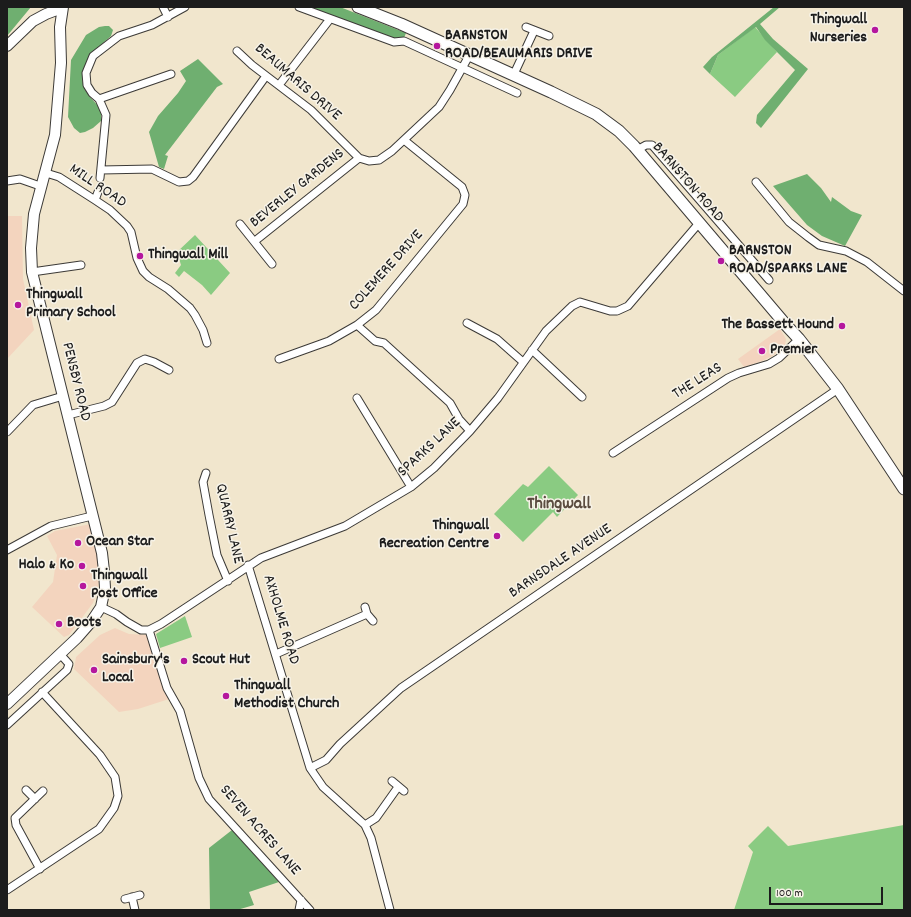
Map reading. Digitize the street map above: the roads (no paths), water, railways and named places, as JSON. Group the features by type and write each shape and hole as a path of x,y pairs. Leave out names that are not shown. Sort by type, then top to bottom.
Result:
{"main road":[{"path":"7,46 33,21 62,7"},
{"name":"PENSBY ROAD","path":"7,704 60,654 91,622 100,607 104,588 102,553 32,272 31,248 34,214 40,186 46,173 55,135 61,63 60,28 62,7"},
{"name":"BARNSTON ROAD","path":"358,7 401,24 514,74 596,114 619,131 700,222 799,339 838,389 904,489"}],"street":[{"path":"163,7 168,16"},
{"path":"185,7 152,25 119,36 93,56 86,73 87,85 92,93 99,99 106,115 100,174 152,169 179,182 188,181 193,177 266,76"},
{"path":"299,7 394,42 404,41 517,93"},
{"path":"280,85 330,19"},
{"path":"526,27 549,36"},
{"path":"514,74 534,30"},
{"name":"BEAUMARIS DRIVE","path":"237,51 266,76 280,85 311,110 359,158"},
{"path":"359,158 369,162 379,160 404,140 439,107 470,54"},
{"path":"99,99 170,74"},
{"name":"COLEMERE DRIVE","path":"404,140 462,187 465,195 463,204 376,310 357,325 375,341 384,343 450,403 459,419 470,431"},
{"path":"637,150 646,145 652,145 769,280"},
{"name":"BEVERLEY GARDENS","path":"255,242 359,158"},
{"name":"MILL ROAD","path":"46,173 59,177 95,200 110,210 127,226 131,232 137,258 142,271 168,289 190,308 203,330 207,343"},
{"path":"7,181 20,180 40,186"},
{"path":"756,182 789,222 808,237 819,245 846,251 867,262 904,291"},
{"path":"95,200 98,192"},
{"name":"SPARKS LANE","path":"149,630 161,624 228,581 248,565 261,558 345,526 411,487 434,468 470,431 498,398 546,331 572,306 580,302 610,311 617,311 628,306 700,222"},
{"name":"BEVERLEY GARDENS","path":"240,224 272,264"},
{"path":"32,272 81,265"},
{"path":"467,323 497,339 523,362"},
{"path":"279,359 329,341 357,325"},
{"name":"THE LEAS","path":"614,453 728,378 769,364 779,358 799,339"},
{"path":"144,350 145,359"},
{"path":"532,350 582,397"},
{"path":"145,359 169,370"},
{"path":"68,415 104,406 112,402 137,363 145,359"},
{"name":"BARNSDALE AVENUE","path":"310,768 326,760 340,744 401,688 838,389"},
{"path":"7,432 33,404 63,396"},
{"path":"357,398 411,487"},
{"name":"QUARRY LANE","path":"206,473 203,482 217,554 228,581"},
{"path":"7,550 51,526 92,516"},
{"name":"AXHOLME ROAD","path":"248,565 310,768 323,787 365,825"},
{"path":"100,607 116,614 141,630 149,630"},
{"path":"276,654 366,610 373,620"},
{"name":"SEVEN ACRES LANE","path":"149,630 166,688 180,711 199,778 209,799 310,910"},
{"path":"7,725 67,670 69,664 60,654"},
{"path":"7,890 99,829 114,808 118,796 115,777 100,756 42,692"},
{"path":"390,910 371,838 365,825 376,818 401,789 392,781"},
{"path":"26,790 35,799"},
{"path":"40,869 16,825 15,818 43,791"},
{"path":"7,823 15,822"},
{"path":"135,910 129,898 140,895"},
{"path":"299,910 301,900"}],"place":[{"name":"Thingwall Nurseries","path":"875,30"},
{"name":"BARNSTON ROAD/BEAUMARIS DRIVE","path":"437,46"},
{"name":"Thingwall Mill","path":"140,256"},
{"name":"BARNSTON ROAD/SPARKS LANE","path":"721,261"},
{"name":"Thingwall Primary School","path":"18,305"},
{"name":"The Bassett Hound","path":"842,326"},
{"name":"Premier","path":"762,351"},
{"name":"Thingwall Recreation Centre","path":"497,536"},
{"name":"Ocean Star","path":"78,543"},
{"name":"Halo & Ko","path":"82,566"},
{"name":"Thingwall Post Office","path":"83,586"},
{"name":"Boots","path":"59,624"},
{"name":"Scout Hut","path":"184,661"},
{"name":"Sainsbury's Local","path":"94,670"},
{"name":"Thingwall Methodist Church","path":"226,696"}],"district":[{"name":"Thingwall","path":"559,506"}]}
